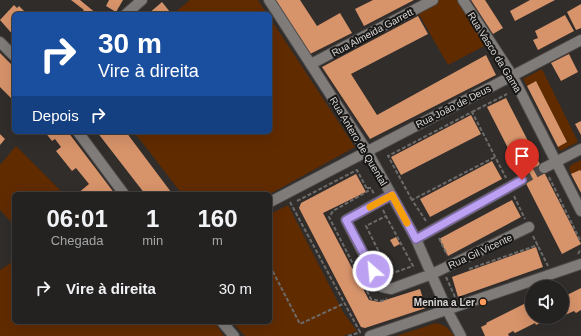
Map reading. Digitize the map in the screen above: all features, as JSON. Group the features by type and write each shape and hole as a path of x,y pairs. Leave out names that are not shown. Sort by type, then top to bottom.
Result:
{"street":[{"path":"128,12 142,0"},
{"name":"Rua Antero de Quental","path":"269,0 367,151 416,239 447,310 461,336"},
{"name":"Rua Almeida Garrett","path":"311,64 433,0"},
{"name":"Rua Vasco da Gama","path":"463,0 512,75 581,211"},
{"name":"Rua João de Deus","path":"272,201 581,40"},
{"path":"0,42 12,54"},
{"path":"79,134 123,192"},
{"path":"544,168 581,149"},
{"path":"416,239 517,178"},
{"name":"Rua Gil Vicente","path":"392,195 346,220 382,287 391,289 432,274 530,227"},
{"path":"370,336 581,264"},
{"path":"224,324 234,336"}],"path":[{"path":"426,221 412,200 388,156 507,94"},
{"path":"472,112 506,179 517,178"},
{"path":"412,200 495,157"},
{"path":"544,168 581,242"},
{"path":"286,194 362,336"},
{"path":"386,216 413,266 390,274 366,226 386,216"},
{"path":"518,222 525,218"},
{"path":"446,234 439,238 448,258"},
{"path":"467,269 538,245"},
{"path":"573,256 578,254 581,248"},
{"path":"541,269 548,266"},
{"path":"272,270 300,324 345,303"},
{"path":"446,277 456,299"}],"shaded area":[{"path":"190,0 258,0 266,12 175,12"},
{"path":"439,0 457,0 486,45 448,65 417,11"},
{"path":"272,21 355,147 272,193 180,192 136,134 272,134"},
{"path":"542,69 578,142 560,151 558,147 567,142 536,81 527,86 523,79"},
{"path":"16,146 62,192 12,192 12,223 0,210 0,165"},
{"path":"581,160 581,171 580,170 571,174 569,168 571,165"},
{"path":"288,205 343,312 357,331 343,336 245,336 234,324 272,324 272,213"},
{"path":"12,262 12,324 215,324 224,336 0,336 0,270"},
{"path":"436,323 446,327 454,336 396,336"}],"building":[{"path":"71,0 80,0 95,12 82,12 84,10"},
{"path":"109,0 123,0 116,12 106,6"},
{"path":"275,0 300,0 317,26 340,13 352,33 310,54"},
{"path":"373,0 414,0 364,26 355,9"},
{"path":"471,0 485,0 503,28 493,34"},
{"path":"530,0 555,0 515,21 510,11"},
{"path":"162,2 170,12 150,12"},
{"path":"581,4 581,28 576,30 567,12"},
{"path":"14,5 17,8 19,6 25,12 12,12 12,34 0,20"},
{"path":"565,15 574,31 538,50 533,40 538,38 535,31"},
{"path":"418,16 428,34 351,74 377,115 486,55 496,75 370,139 322,67"},
{"path":"0,53 12,65 12,99 0,87"},
{"path":"569,54 578,72 561,81 551,63"},
{"path":"536,81 567,142 558,147 527,86"},
{"path":"506,98 581,244 562,254 487,107"},
{"path":"471,115 481,134 401,175 391,157"},
{"path":"581,121 581,135 575,124"},
{"path":"0,134 5,139 0,145"},
{"path":"47,134 70,134 113,192 79,192 89,184 76,168 72,171 56,151 61,147 55,139 52,141"},
{"path":"99,134 128,134 171,192 143,192"},
{"path":"492,161 502,179 430,217 420,199"},
{"path":"580,170 581,171 581,193 571,174"},
{"path":"356,174 366,192 323,213 369,300 379,302 420,289 426,308 365,328 361,327 299,208 301,203"},
{"path":"512,200 521,217 448,256 439,239"},
{"path":"396,237 400,244 394,247 390,240"},
{"path":"536,247 543,267 458,297 452,277"},
{"path":"581,288 581,310 576,313 574,311 569,313 569,294"},
{"path":"525,304 525,324 533,324 515,333 513,331 508,334 509,336 485,336 481,327 487,324 486,323"}],"tunnel":[{"path":"522,180 544,168"}],"slow traffic":[{"path":"370,207 392,195 407,223"}],"place":[{"name":"Menina a Ler","path":"483,302"}],"route":[{"path":"373,271 346,220 392,195 416,239 522,180"}]}
